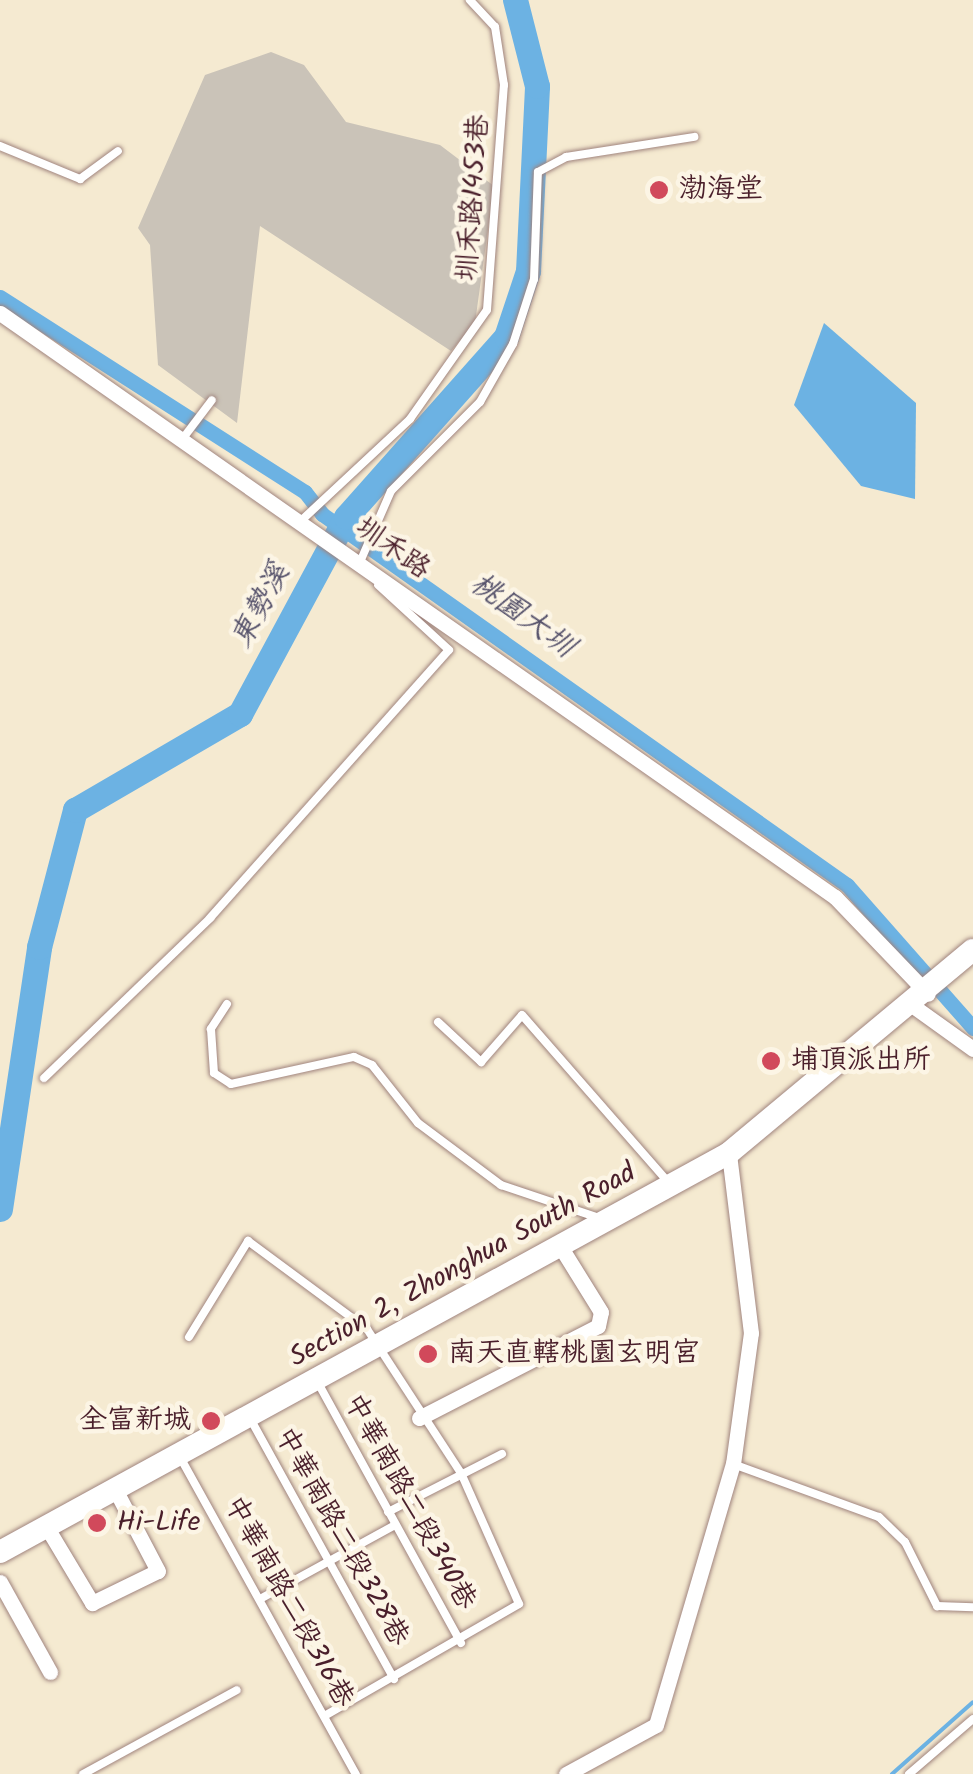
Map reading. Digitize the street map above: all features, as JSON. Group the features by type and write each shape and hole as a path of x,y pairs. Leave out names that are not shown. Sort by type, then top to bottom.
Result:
{"main road":[{"name":"Section 2, Zhonghua South Road","path":"0,1552 730,1154 927,994 973,950"}],"street":[{"name":"圳禾路","path":"0,313 309,518 835,896 973,1048"},
{"path":"566,1774 656,1725 733,1464 751,1333 730,1154"},
{"path":"419,1418 589,1334 601,1312 560,1246"},
{"path":"46,1526 92,1603 158,1570 115,1489"},
{"path":"0,1582 50,1672"}],"lane":[{"name":"圳禾路1453巷","path":"309,518 323,500 410,419 487,310 504,84 494,27 470,0"},
{"path":"44,1078 210,918 449,650 357,552 391,490 480,402 512,344 534,279 538,172 566,157 694,137"},
{"path":"0,146 80,179 118,151"},
{"path":"184,437 212,400"},
{"path":"227,1004 211,1029 214,1073 232,1084 354,1058 372,1065 418,1123 501,1185 606,1222"},
{"path":"438,1022 480,1062 522,1015 672,1186"},
{"path":"189,1337 248,1240 378,1344 419,1418 461,1473 519,1604 461,1644 326,1715"},
{"name":"中華南路二段340巷","path":"317,1382 461,1644"},
{"name":"中華南路二段328巷","path":"249,1416 394,1679"},
{"name":"中華南路二段316巷","path":"178,1454 356,1774"},
{"path":"388,1512 502,1454"},
{"path":"733,1464 879,1517 905,1542 937,1606 973,1606"},
{"path":"260,1598 395,1524"},
{"path":"83,1774 237,1690"},
{"path":"909,1774 973,1719"}],"shaded area":[{"path":"271,52 304,65 346,122 440,145 494,186 475,323 451,351 260,226 237,423 158,365 150,245 138,228 205,75"}],"water":[{"path":"824,323 916,403 915,499 861,486 794,405"}],"waterway":[{"name":"東勢溪","path":"0,1209 39,947 75,810 240,714 346,517 506,337 528,271 537,86 515,0"},
{"name":"桃園大圳","path":"0,297 305,492 322,514 847,885 973,1028"},
{"path":"892,1774 973,1702"}],"place":[{"name":"渤海堂","path":"659,190"},
{"name":"埔頂派出所","path":"771,1061"},
{"name":"南天直轄桃園玄明宮","path":"428,1354"},
{"name":"全富新城","path":"211,1421"},
{"name":"Hi-Life","path":"97,1523"}]}
